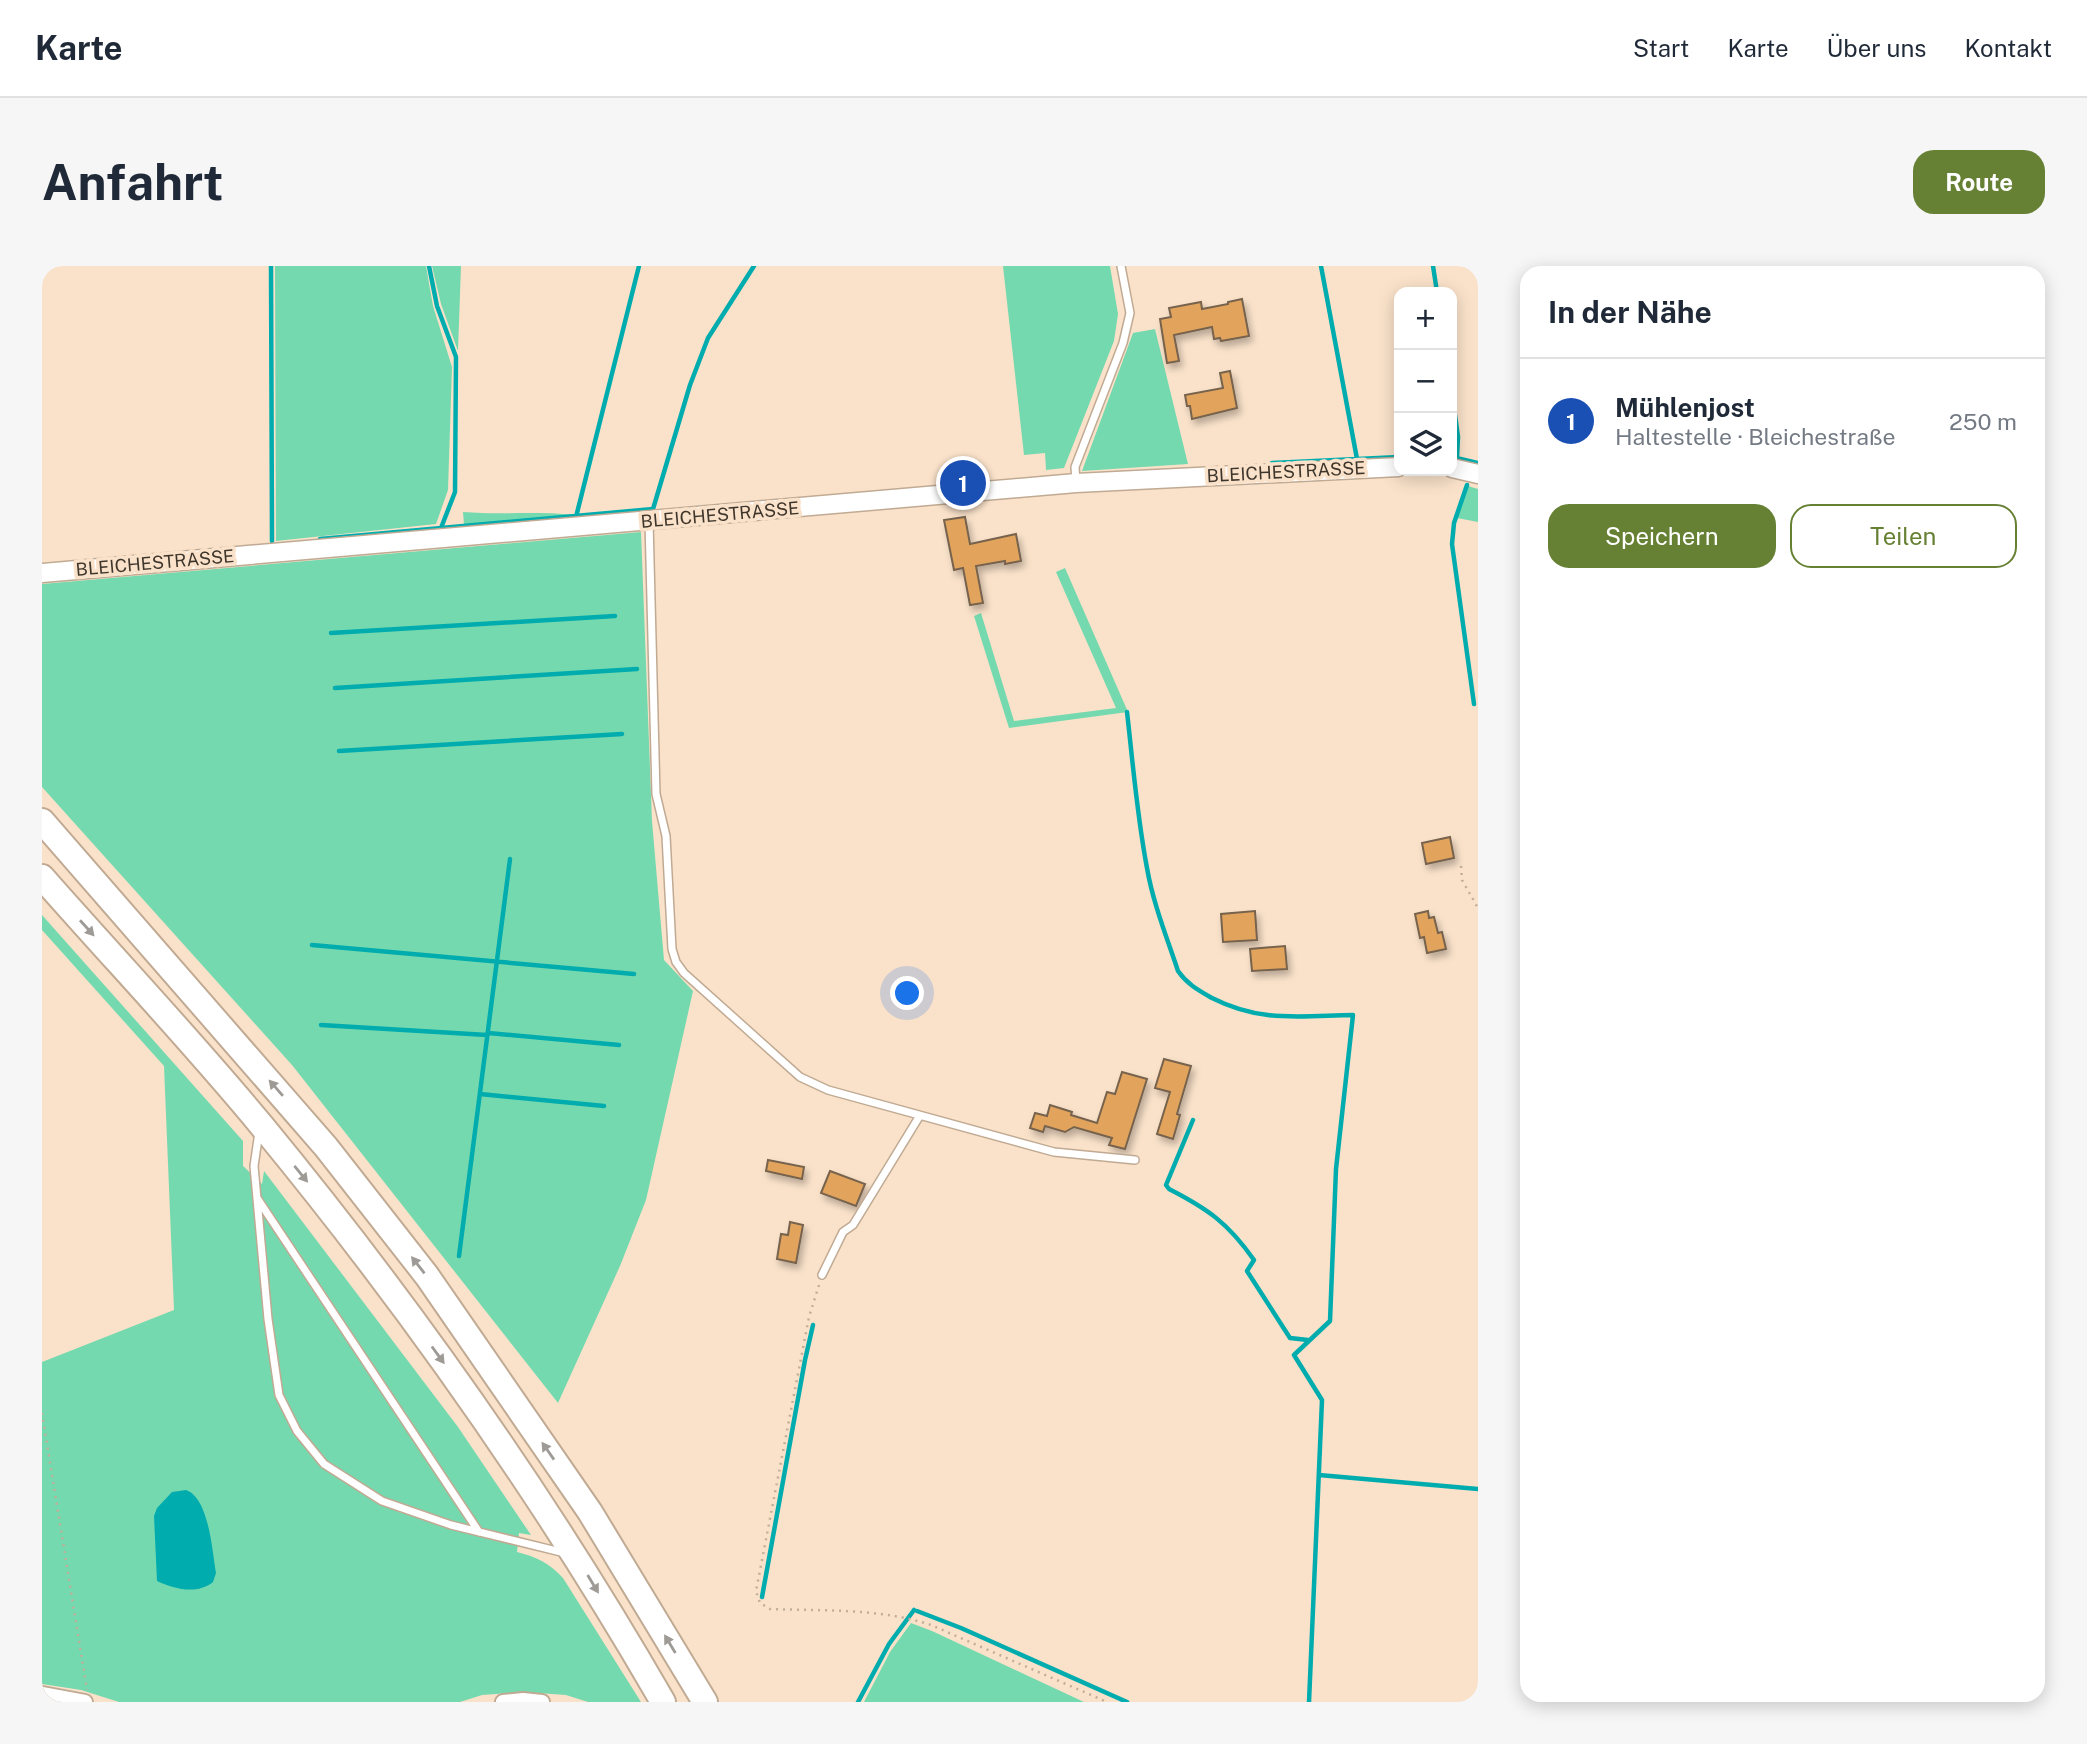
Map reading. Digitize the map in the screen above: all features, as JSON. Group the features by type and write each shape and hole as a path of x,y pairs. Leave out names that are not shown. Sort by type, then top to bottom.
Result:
{"highway":[{"path":"42,821 318,1137 427,1276 590,1512 705,1702"},
{"path":"42,877 261,1124 402,1305 492,1428 576,1555 663,1702"}],"street":[{"name":"BLEICHESTRASSE","path":"42,573 1076,483 1394,467"},
{"path":"1457,469 1478,474"},
{"path":"42,1694 87,1702"},
{"path":"503,1702 542,1702"}],"lane":[{"path":"1076,483 1074,467 1123,344 1130,313 1121,266"},
{"path":"649,521 656,794 666,836 673,949 676,962 684,973 800,1077 828,1090 1054,1152 1135,1160"},
{"path":"822,1275 843,1232 853,1225 919,1117"},
{"path":"261,1124 254,1166 268,1319 279,1395 297,1431 324,1464 382,1501 451,1525 576,1555"},
{"path":"257,1197 479,1532"}],"path":[{"path":"1461,866 1462,880 1478,908"},
{"path":"822,1275 809,1317 756,1591 760,1602 770,1609 907,1617 1107,1702"},
{"path":"42,1413 87,1702"}],"green space":[{"path":"275,266 426,266 433,306 452,367 448,490 436,524 276,541"},
{"path":"432,266 461,266 458,351 441,304"},
{"path":"1003,266 1110,266 1118,314 1114,341 1064,468 1046,470 1045,453 1024,455"},
{"path":"1155,329 1188,464 1082,471 1133,333"},
{"path":"1468,486 1478,489 1478,522 1457,518"},
{"path":"463,512 546,513 574,515 464,525"},
{"path":"641,532 652,821 664,960 693,991 646,1200 620,1266 558,1403 292,1065 42,787 42,584"},
{"path":"1065,568 1128,712 1009,728 974,616 981,613 1014,721 1116,708 1056,572"},
{"path":"42,915 243,1141 243,1166 262,1184 264,1171 458,1427 531,1535 519,1533 517,1552 542,1561 563,1578 641,1702 588,1702 566,1695 524,1692 482,1695 460,1702 119,1702 81,1690 42,1684 42,1362 174,1310 164,1066 42,930"},
{"path":"911,1623 1084,1702 864,1702 890,1652"}],"water":[{"path":"186,1490 194,1495 205,1514 216,1573 213,1582 193,1590 157,1581 154,1516 157,1508 172,1492"}],"building":[{"path":"1242,299 1249,336 1221,341 1220,338 1214,339 1212,327 1174,335 1179,361 1167,363 1160,319 1171,317 1169,308 1201,302 1202,309"},
{"path":"1230,371 1237,408 1192,419 1185,395 1223,388 1220,373"},
{"path":"965,517 970,544 1016,534 1021,561 976,566 983,603 970,605 963,568 954,570 944,520"},
{"path":"1450,837 1454,858 1426,864 1422,843"},
{"path":"1255,911 1257,940 1223,942 1221,914"},
{"path":"1428,911 1429,918 1434,917 1438,933 1442,932 1446,949 1427,953 1424,937 1420,938 1415,914"},
{"path":"1285,946 1287,969 1252,971 1250,949"},
{"path":"1164,1059 1191,1066 1177,1114 1180,1115 1173,1139 1157,1134 1170,1092 1155,1088"},
{"path":"1122,1072 1147,1079 1125,1149 1109,1145 1112,1138 1074,1127 1065,1132 1045,1126 1043,1132 1030,1128 1035,1113 1047,1116 1050,1105 1097,1123 1107,1092 1115,1094"},
{"path":"768,1160 804,1167 802,1179 766,1171"},
{"path":"830,1171 865,1184 856,1206 821,1193"},
{"path":"790,1222 803,1225 796,1263 777,1259 781,1234 788,1235"}],"waterway":[{"path":"271,266 272,541"},
{"path":"429,266 437,306 456,357 455,492 441,528"},
{"path":"576,517 639,266"},
{"path":"320,539 653,509 690,385 708,338 754,266"},
{"path":"1272,463 1357,459 1321,266"},
{"path":"1433,266 1436,287"},
{"path":"1457,430 1457,458"},
{"path":"1357,459 1394,457"},
{"path":"1457,458 1478,463"},
{"path":"1467,485 1454,523 1452,544 1474,704"},
{"path":"331,633 615,616"},
{"path":"335,688 637,669"},
{"path":"1127,712 1147,868 1178,971 1189,983 1207,995 1247,1011 1298,1017 1353,1015 1336,1169 1330,1321 1294,1355 1322,1400 1309,1702"},
{"path":"339,751 622,734"},
{"path":"459,1256 510,859"},
{"path":"312,945 634,974"},
{"path":"321,1025 487,1035"},
{"path":"488,1033 619,1045"},
{"path":"480,1094 604,1106"},
{"path":"1193,1120 1166,1185 1206,1210 1235,1236 1254,1260 1247,1271 1290,1338 1308,1340"},
{"path":"762,1597 813,1325"},
{"path":"1319,1475 1478,1489"},
{"path":"858,1702 889,1644 914,1610"},
{"path":"917,1611 1127,1702"}],"place":[{"name":"Mühlenjost","path":"963,483"}]}
